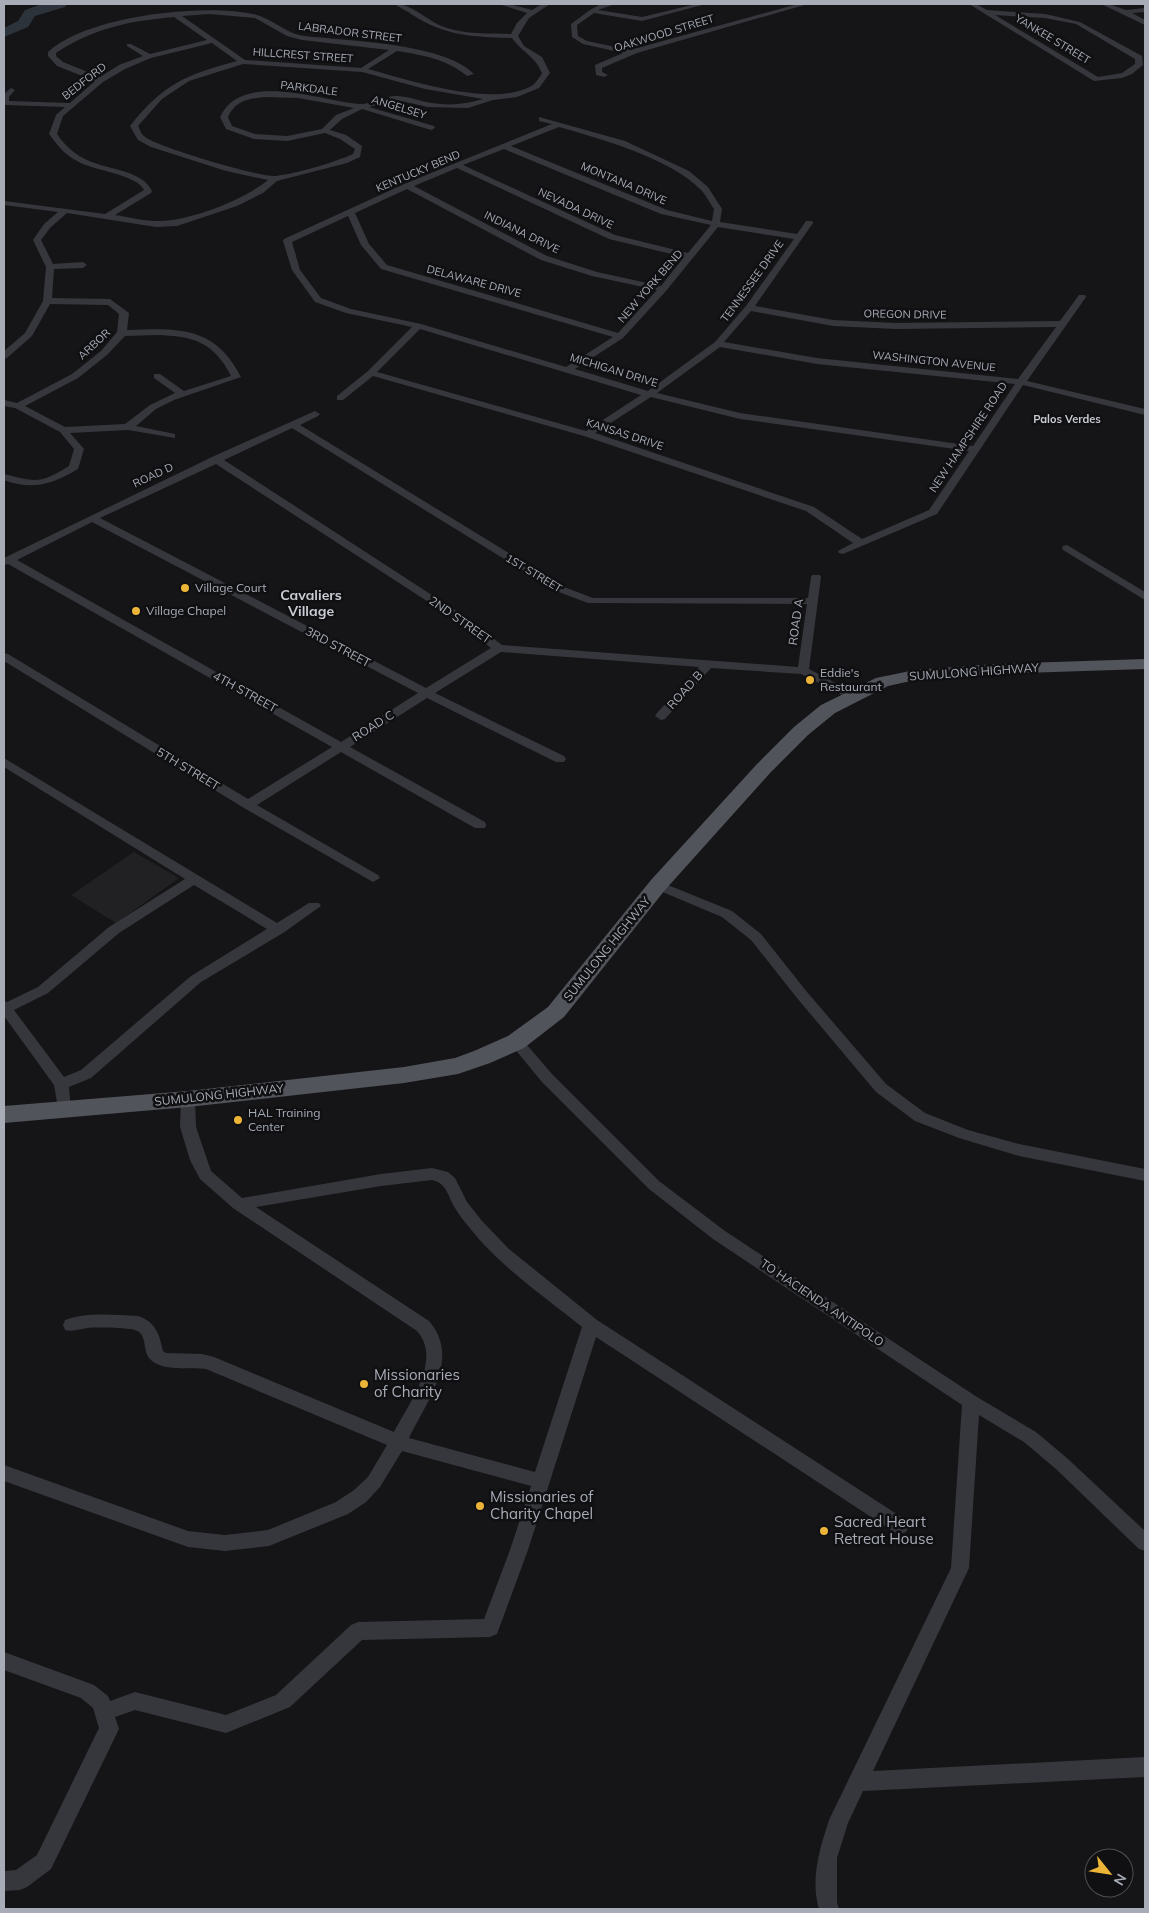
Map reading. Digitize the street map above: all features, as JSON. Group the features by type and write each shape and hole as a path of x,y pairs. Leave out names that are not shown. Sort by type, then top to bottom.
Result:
{"main road":[{"name":"SUMULONG HIGHWAY","path":"4,1116 404,1075 458,1066 516,1042 556,1012 658,885 764,768 801,731 828,709 852,695 882,682 915,675 994,669 1145,664"}],"street":[{"path":"4,203 156,224 177,223 234,204 260,191 274,179 344,161 357,155 358,148 343,137 325,131 339,117 361,107 397,98 428,105 468,106 492,98 514,95 536,86 546,73 539,59 522,46 514,36 468,34 450,31 433,25 398,4"},
{"path":"502,4 532,12"},
{"path":"514,36 518,24 532,12 547,4"},
{"path":"612,4 600,6 574,24 575,37 585,43 646,56"},
{"path":"592,11 620,17 642,19 703,4"},
{"name":"OAKWOOD STREET","path":"604,74 599,73 598,67 632,52 805,4"},
{"name":"YANKEE STREET","path":"972,4 1097,79 1116,77 1131,72 1138,65 1138,58 1078,24 1064,19 986,12"},
{"path":"1104,4 1125,12 1145,23"},
{"path":"1125,12 1145,10"},
{"name":"LABRADOR STREET","path":"100,80 60,64 52,56 52,52 91,30 109,25 226,12 261,18 288,36 395,49 444,58 466,69 470,74"},
{"path":"177,16 243,62"},
{"name":"BEDFORD","path":"106,217 148,191 146,184 139,179 86,163 71,156 61,147 53,134 60,115 100,80 122,66 150,56 213,41"},
{"path":"129,45 150,56"},
{"path":"362,70 395,49"},
{"name":"HILLCREST STREET","path":"274,179 229,169 154,145 141,138 134,126 159,97 186,79 243,62 362,70 425,88 492,98"},
{"path":"11,90 5,97 6,103 71,105"},
{"name":"PARKDALE","path":"325,131 295,138 266,140 244,134 229,127 224,118 228,108 238,100 260,95 289,95 361,107"},
{"name":"ANGELSEY","path":"361,107 431,128"},
{"path":"542,119 622,143 686,172 705,189 718,209 716,224"},
{"name":"KENTUCKY BEND","path":"287,241 407,186 559,124"},
{"name":"MONTANA DRIVE","path":"504,146 664,212 716,224 798,237"},
{"name":"NEVADA DRIVE","path":"458,166 612,237 690,256"},
{"name":"INDIANA DRIVE","path":"407,186 544,258 595,274 663,289"},
{"path":"4,356 29,334 47,301 50,267 37,240 47,226 65,210"},
{"name":"DELAWARE DRIVE","path":"350,212 365,245 384,267 620,336"},
{"name":"TENNESSEE DRIVE","path":"587,434 649,394 718,344 749,308 809,223"},
{"name":"NEW YORK BEND","path":"567,370 620,336 663,289 716,224"},
{"name":"MICHIGAN DRIVE","path":"287,241 296,270 318,300 349,311 418,326 649,394 740,416 975,450"},
{"path":"50,267 83,265"},
{"name":"NEW HAMPSHIRE ROAD","path":"843,551 933,512 1021,382 1082,297"},
{"name":"ARBOR","path":"18,406 75,376 104,353 122,333 124,313 110,302 47,301"},
{"name":"OREGON DRIVE","path":"749,308 833,323 896,326 1063,324"},
{"path":"341,396 370,373 418,326"},
{"path":"122,333 188,334 219,348 233,367 236,377 171,398 153,407 128,427"},
{"name":"WASHINGTON AVENUE","path":"718,344 817,361 1021,382 1145,412"},
{"name":"KANSAS DRIVE","path":"370,373 587,434 810,509 851,538 862,543"},
{"path":"156,376 184,395"},
{"path":"4,402 18,406 63,430 80,449 74,467 56,479 36,484 19,484 4,478"},
{"name":"ROAD D","path":"6,561 216,459 315,414"},
{"name":"1ST STREET","path":"292,424 560,589 592,601 812,601"},
{"path":"63,430 128,427 171,436"},
{"name":"2ND STREET","path":"216,459 457,616 499,648 803,671"},
{"name":"3RD STREET","path":"92,518 426,693 560,759"},
{"path":"1067,548 1145,597"},
{"name":"4TH STREET","path":"6,561 480,825"},
{"name":"ROAD A","path":"803,671 816,577"},
{"name":"ROAD C","path":"248,805 499,648"},
{"name":"5TH STREET","path":"4,656 248,805 373,878"},
{"name":"ROAD B","path":"662,716 708,664"},
{"path":"803,671 852,695"},
{"path":"4,762 278,930"},
{"path":"64,1110 61,1084 5,1008 43,990 114,930 195,878"},
{"path":"658,885 727,914 756,937 802,995 881,1088 920,1117 964,1134 1019,1150 1145,1175"},
{"path":"61,1084 86,1074 196,979 314,906"},
{"name":"TO HACIENDA ANTIPOLO","path":"516,1042 547,1078 654,1185 719,1235 971,1402 1030,1437 1062,1464 1145,1544"},
{"path":"4,1473 188,1539 225,1543 269,1538 351,1502 374,1482 398,1442 430,1378 435,1361 435,1346 430,1334 423,1326 239,1204 205,1175 198,1160 188,1127 188,1098"},
{"path":"239,1204 381,1180 432,1174 443,1176 450,1182 461,1205 476,1225 503,1253 591,1325 900,1526"},
{"path":"71,1325 90,1321 138,1323 150,1332 156,1355 160,1358 208,1362 398,1442 542,1481"},
{"path":"104,1712 135,1701 226,1724 284,1701 358,1631 490,1628 520,1550 591,1325"},
{"path":"829,1909 827,1858 839,1820 960,1568 971,1402"},
{"path":"4,1661 87,1691 101,1702 109,1729 44,1862 20,1880 4,1881"},
{"path":"857,1782 1145,1767"}],"shaded area":[{"path":"134,852 179,878 116,923 71,895"}],"waterway":[{"path":"4,33 23,24 30,13 48,6 60,4"}],"place":[{"name":"Village Court","path":"185,588"},
{"name":"Village Chapel","path":"136,611"},
{"name":"Eddie's Restaurant","path":"810,680"},
{"name":"HAL Training Center","path":"238,1120"},
{"name":"Missionaries of Charity","path":"364,1384"},
{"name":"Missionaries of Charity Chapel","path":"480,1506"},
{"name":"Sacred Heart Retreat House","path":"824,1531"}],"district":[{"name":"Palos Verdes","path":"1067,419"},
{"name":"Cavaliers Village","path":"311,604"}]}
